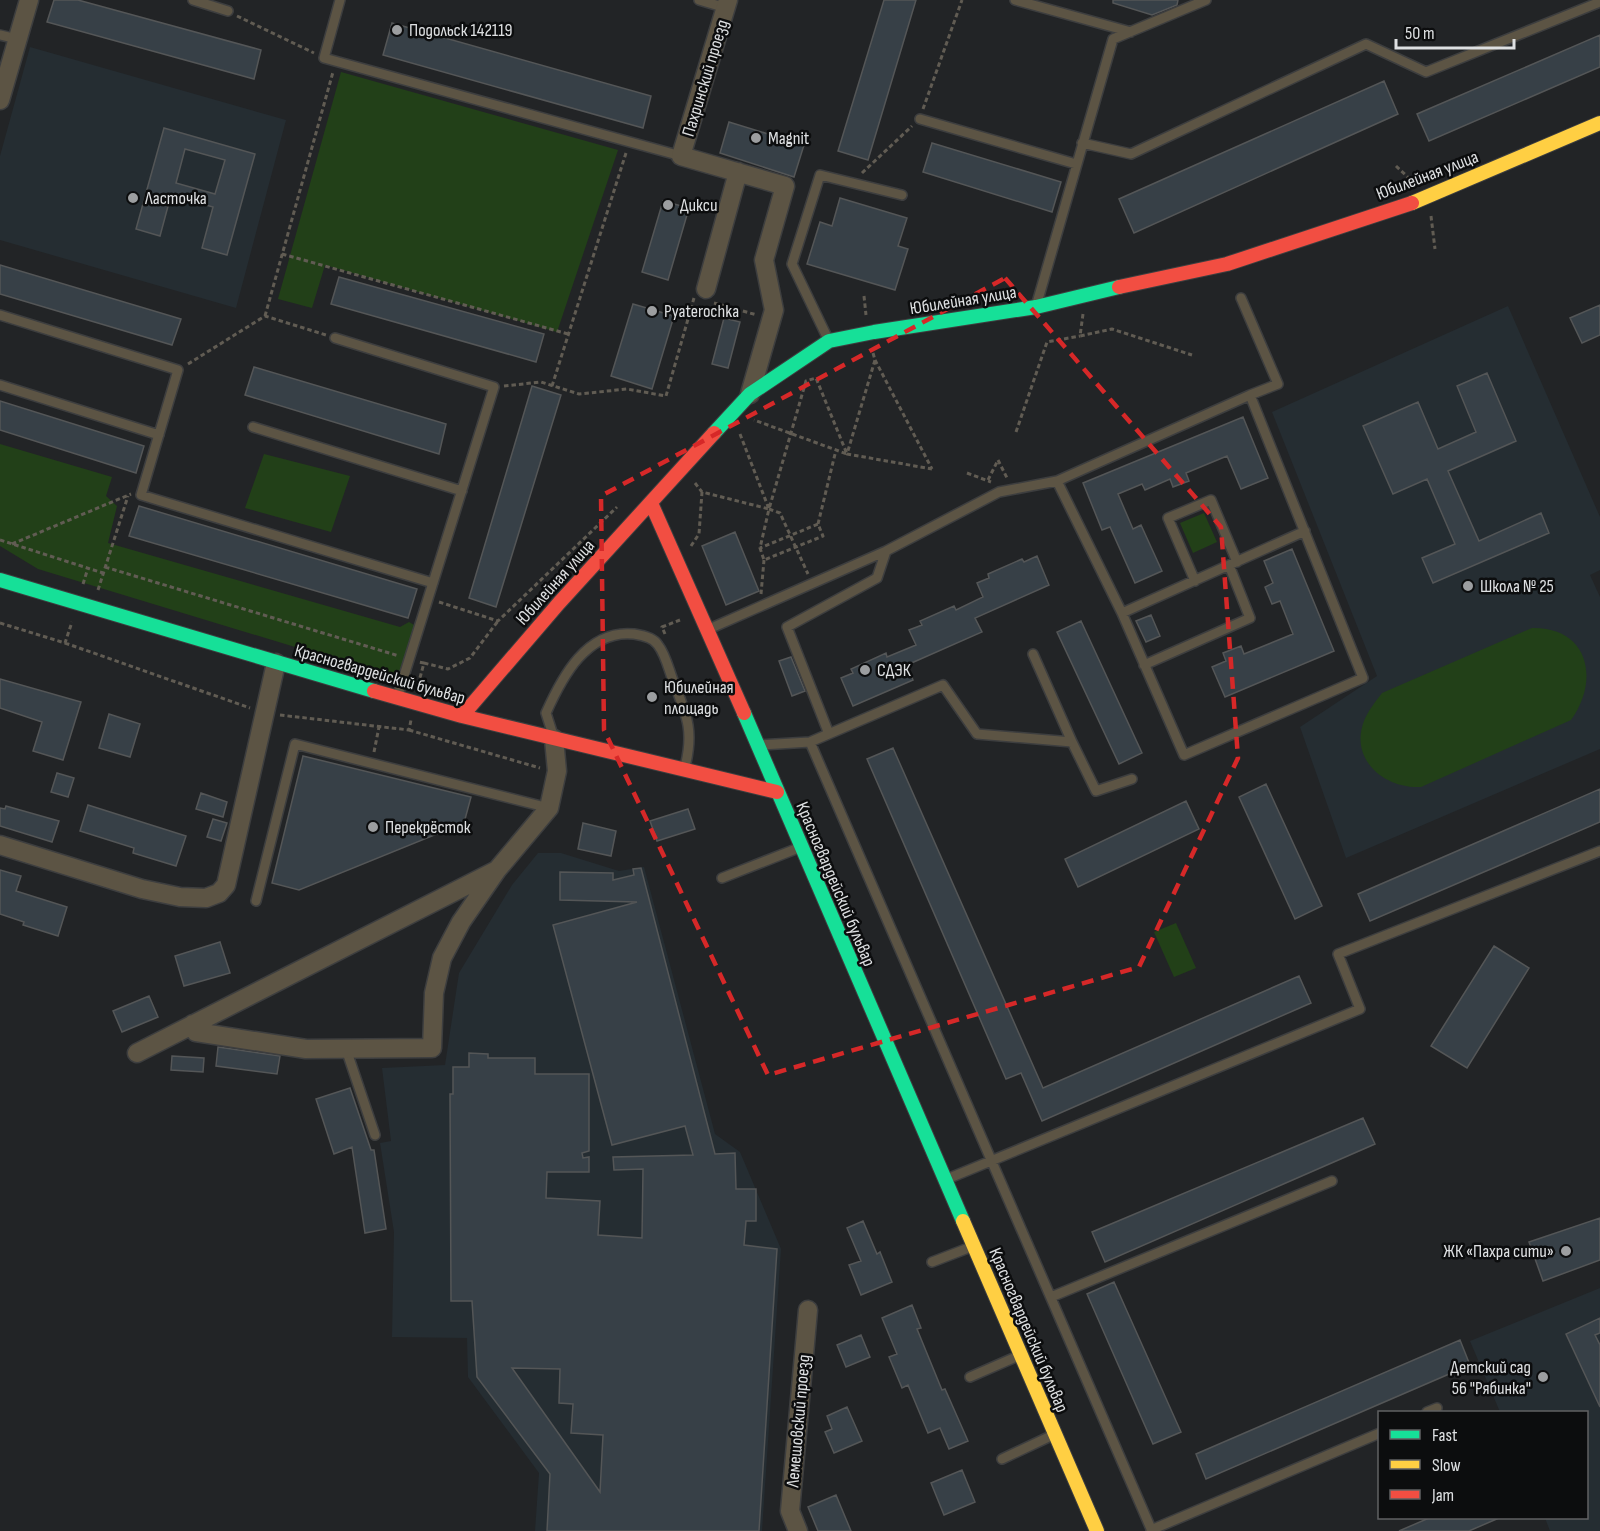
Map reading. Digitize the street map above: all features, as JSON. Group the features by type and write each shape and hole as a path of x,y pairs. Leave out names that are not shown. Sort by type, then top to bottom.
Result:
{"street":[{"path":"0,100 9,37 29,0"},
{"name":"Пахринский проезд","path":"727,4 681,156 785,186 764,260 774,310 750,394"},
{"name":"Юбилейная улица","path":"462,716 560,603 750,394 829,341 1036,307 1227,264 1429,197 1600,123"},
{"path":"702,295 738,172"},
{"path":"651,503 777,792"},
{"name":"Красногвардейский бульвар","path":"0,580 462,716 777,792 1096,1531"},
{"path":"0,845 142,889 195,898 206,898 219,893 226,885 276,663"},
{"path":"193,1024 196,1032 306,1048 432,1048 434,993 442,958 461,922 497,870 549,808 556,773 554,738"},
{"path":"137,1053 497,870"},
{"name":"Лемешовский проезд","path":"798,1531 790,1511 807,1310"}],"lane":[{"path":"193,0 228,11"},
{"path":"340,0 324,58 681,156"},
{"path":"699,0 727,4"},
{"path":"1015,0 1131,32"},
{"path":"1036,307 1113,39 1206,0"},
{"path":"1082,143 1131,154 1366,44 1426,72 1600,2"},
{"path":"920,119 1076,164"},
{"path":"829,341 792,264 820,175 902,195"},
{"path":"707,630 886,551 999,492 1057,481 1278,384 1241,298"},
{"path":"0,315 178,370 141,495 433,583"},
{"path":"335,338 494,387 397,698"},
{"path":"0,385 159,435"},
{"path":"1057,481 1122,613 1184,755 1363,678 1250,395"},
{"path":"253,427 462,491"},
{"path":"1144,665 1250,618 1210,500 1168,518 1195,581"},
{"path":"1122,613 1305,531"},
{"path":"829,734 787,627 877,578 886,551"},
{"path":"554,738 546,713 559,683 585,650 606,636 624,633 642,635 658,644 688,717 690,746 684,769"},
{"path":"1033,654 1096,791 1132,779"},
{"path":"758,745 810,742 943,686 977,734 1072,742"},
{"path":"810,742 1151,1530 1378,1434"},
{"path":"256,901 295,744 549,808"},
{"path":"722,878 801,847"},
{"path":"945,1180 1360,1009 1338,954 1600,851"},
{"path":"346,1048 375,1135"},
{"path":"1051,1297 1332,1181"},
{"path":"932,1262 973,1246"},
{"path":"970,1377 1020,1355"},
{"path":"1431,1411 1437,1408"},
{"path":"1002,1459 1055,1434"}],"path":[{"path":"852,182 920,119 962,0"},
{"path":"228,11 324,58"},
{"path":"178,370 265,316 336,61"},
{"path":"552,386 629,142"},
{"path":"282,254 568,334"},
{"path":"1080,336 1086,294"},
{"path":"494,387 541,382 579,394 627,389 666,396 702,295 771,319"},
{"path":"864,296 868,333 875,360 932,469 847,454 875,360"},
{"path":"265,316 335,338"},
{"path":"1016,432 1047,342 1112,329 1192,355"},
{"path":"747,418 791,434"},
{"path":"738,428 769,509 760,548 764,560 762,606"},
{"path":"764,560 823,536 818,524 836,450"},
{"path":"980,477 985,487 998,460 1012,489"},
{"path":"690,547 699,534 702,492"},
{"path":"12,544 128,494 92,608"},
{"path":"769,509 780,513 812,584"},
{"path":"760,548 818,524"},
{"path":"0,540 103,573"},
{"path":"105,567 410,659"},
{"path":"424,663 448,669 470,658 498,621"},
{"path":"372,763 379,727"},
{"path":"409,730 556,773"}],"highlighted area":[{"path":"1005,278 1221,527 1238,758 1139,967 768,1075 604,730 601,496"}],"shaded area":[{"name":"Ласточка","path":"30,47 286,120 236,308 0,240 0,156"},
{"name":"Школа № 25","path":"1508,306 1600,517 1600,570 1590,575 1600,597 1600,749 1346,858 1300,727 1377,676 1272,412"},
{"path":"538,853 561,853 619,871 644,867 715,1134 740,1152 781,1249 762,1531 535,1531 539,1473 468,1377 467,1338 392,1337 394,1232 380,1143 391,1141 382,1068 445,1065 459,973 512,885"},
{"name":"Детский сад 56 \"Рябинка\"","path":"1600,1288 1600,1531 1550,1531 1545,1519 1588,1519 1588,1411 1500,1411 1470,1341"}],"green space":[{"path":"341,72 618,150 557,332 325,265 312,308 278,299"},
{"path":"0,444 112,477 106,496 117,506 108,543 400,627 409,622 416,626 397,678 38,569 0,546"},
{"path":"264,454 350,476 331,532 245,508"},
{"path":"1204,513 1217,542 1193,553 1180,523"},
{"path":"1532,628 1551,630 1566,636 1577,646 1584,659 1585,689 1580,705 1571,720 1421,787 1395,783 1373,769 1366,760 1361,735 1366,717 1382,693"},
{"path":"1176,923 1196,968 1174,977 1154,932"}],"building":[{"path":"54,0 78,0 261,50 254,79 47,22"},
{"path":"884,0 916,0 868,160 838,151"},
{"path":"1113,0 1178,0 1177,5 1152,15 1113,3"},
{"path":"392,23 651,96 643,128 383,55"},
{"path":"1600,35 1600,67 1429,141 1417,114"},
{"path":"1384,81 1398,114 1134,233 1119,199"},
{"path":"729,122 804,145 794,177 720,153"},
{"path":"164,128 255,154 227,255 202,248 213,207 171,195 160,236 136,229","holes":["185,149 225,160 215,194 176,183"]},
{"path":"932,143 1061,182 1052,212 923,172"},
{"path":"840,198 907,218 898,246 908,249 895,290 807,264 820,222 832,226"},
{"path":"663,201 689,208 668,280 642,272"},
{"path":"0,265 181,319 172,345 0,294"},
{"path":"339,277 544,334 536,362 331,304"},
{"path":"633,304 674,316 652,389 611,376"},
{"path":"1600,305 1600,335 1582,343 1570,318"},
{"path":"724,318 740,322 728,368 712,364"},
{"path":"254,367 446,424 439,454 245,395"},
{"path":"1487,373 1516,441 1448,471 1479,541 1541,513 1549,533 1433,583 1422,558 1455,544 1427,479 1393,494 1363,426 1418,402 1438,449 1476,432 1457,386"},
{"path":"532,386 561,395 496,607 469,598"},
{"path":"0,401 144,446 136,473 0,430"},
{"path":"1243,417 1268,478 1241,489 1227,456 1186,473 1189,481 1173,487 1170,479 1145,490 1142,484 1118,494 1133,529 1141,525 1162,571 1135,583 1110,527 1102,530 1083,483"},
{"path":"139,506 417,589 408,618 129,536"},
{"path":"735,532 759,591 726,605 702,546"},
{"path":"1292,549 1334,651 1225,697 1212,667 1226,661 1223,653 1241,646 1244,654 1293,634 1280,601 1272,604 1265,587 1273,583 1264,561"},
{"path":"1037,556 1049,585 975,618 982,632 907,665 913,680 853,706 841,678 853,673 851,669 886,653 887,657 916,645 909,630 922,625 920,621 954,606 956,610 983,597 977,583 989,578 988,574 1022,559 1024,562"},
{"path":"1151,615 1160,636 1146,642 1136,621"},
{"path":"1081,621 1142,753 1119,764 1057,632"},
{"path":"791,657 805,691 792,696 779,661"},
{"path":"0,679 81,702 63,760 33,751 42,722 0,708"},
{"path":"109,714 140,724 130,757 99,748"},
{"path":"893,748 1043,1088 1299,976 1311,1003 1042,1121 1021,1073 1006,1079 867,759"},
{"path":"303,756 471,797 464,823 299,890 272,883"},
{"path":"57,773 74,778 68,797 51,792"},
{"path":"1266,784 1322,906 1295,919 1239,797"},
{"path":"1600,789 1600,822 1370,921 1358,894"},
{"path":"201,793 227,802 223,817 196,809"},
{"path":"1186,801 1199,829 1078,887 1065,859"},
{"path":"88,805 186,836 176,866 133,853 134,848 80,831"},
{"path":"6,806 59,821 52,842 0,826 0,808 5,809"},
{"path":"688,809 695,829 657,841 650,821"},
{"path":"213,819 227,823 221,841 207,837"},
{"path":"583,823 616,831 611,856 578,849"},
{"path":"641,868 715,1154 735,1153 736,1189 756,1189 756,1221 746,1221 744,1245 777,1249 759,1531 547,1531 550,1474 477,1377 472,1301 451,1301 450,1094 453,1094 453,1067 469,1067 469,1053 488,1054 488,1058 535,1058 535,1074 589,1074 589,1151 582,1153 583,1158 589,1157 589,1172 547,1172 546,1198 600,1201 598,1235 642,1238 643,1169 614,1170 613,1157 693,1155 685,1126 612,1145 553,925 637,902 560,900 560,872 613,873 613,880 634,875 633,869","holes":["512,1368 560,1369 559,1403 573,1404 571,1433 603,1435 600,1492"]},
{"path":"0,870 21,876 16,891 67,907 58,936 23,925 24,922 0,914"},
{"path":"220,942 230,973 184,986 175,956"},
{"path":"1494,946 1529,968 1467,1068 1431,1046"},
{"path":"149,996 158,1017 122,1032 113,1011"},
{"path":"218,1047 280,1056 277,1074 216,1066"},
{"path":"172,1056 204,1058 203,1072 171,1070"},
{"path":"350,1088 371,1150 374,1150 386,1229 365,1233 352,1147 334,1154 316,1099"},
{"path":"1363,1118 1375,1144 1105,1262 1092,1232"},
{"name":"ЖК «Пахра сити»","path":"1600,1218 1600,1260 1543,1281 1529,1242"},
{"path":"863,1221 877,1254 880,1252 892,1282 861,1295 849,1265 861,1261 847,1228"},
{"path":"1114,1282 1181,1432 1153,1444 1087,1294"},
{"path":"912,1305 921,1328 917,1329 942,1390 945,1389 968,1441 949,1449 940,1428 928,1433 908,1385 902,1388 889,1357 897,1354 882,1318"},
{"path":"1600,1318 1600,1333 1595,1335 1600,1345 1600,1407 1566,1334"},
{"path":"861,1335 870,1357 846,1367 837,1345"},
{"path":"1460,1340 1470,1365 1206,1479 1196,1454"},
{"path":"847,1407 862,1441 834,1453 825,1432 832,1429 827,1416"},
{"path":"962,1470 975,1502 944,1515 931,1483"},
{"path":"836,1495 851,1531 818,1531 808,1507"},
{"path":"1427,1519 1497,1519 1469,1531 1399,1531"}],"traffic: fast":[{"path":"714,433 750,394 829,341 1036,307 1119,287"},
{"path":"0,580 374,691"},
{"path":"744,713 963,1221"}],"traffic: slow":[{"path":"1412,203 1600,123"},
{"path":"963,1221 1097,1531"}],"traffic: jam":[{"path":"1119,287 1227,264 1412,203"},
{"path":"462,716 559,603 714,433"},
{"path":"651,503 744,713"},
{"path":"374,691 462,716 777,792"}],"place":[{"name":"Подольск 142119","path":"397,30"},
{"name":"Magnit","path":"756,138"},
{"name":"Ласточка","path":"133,198"},
{"name":"Дикси","path":"668,205"},
{"name":"Pyaterochka","path":"652,311"},
{"name":"Школа № 25","path":"1468,586"},
{"name":"СДЭК","path":"865,670"},
{"name":"Юбилейная площадь","path":"652,697"},
{"name":"Перекрёсток","path":"373,827"},
{"name":"ЖК «Пахра сити»","path":"1566,1251"},
{"name":"Детский сад 56 \"Рябинка\"","path":"1543,1377"}]}
